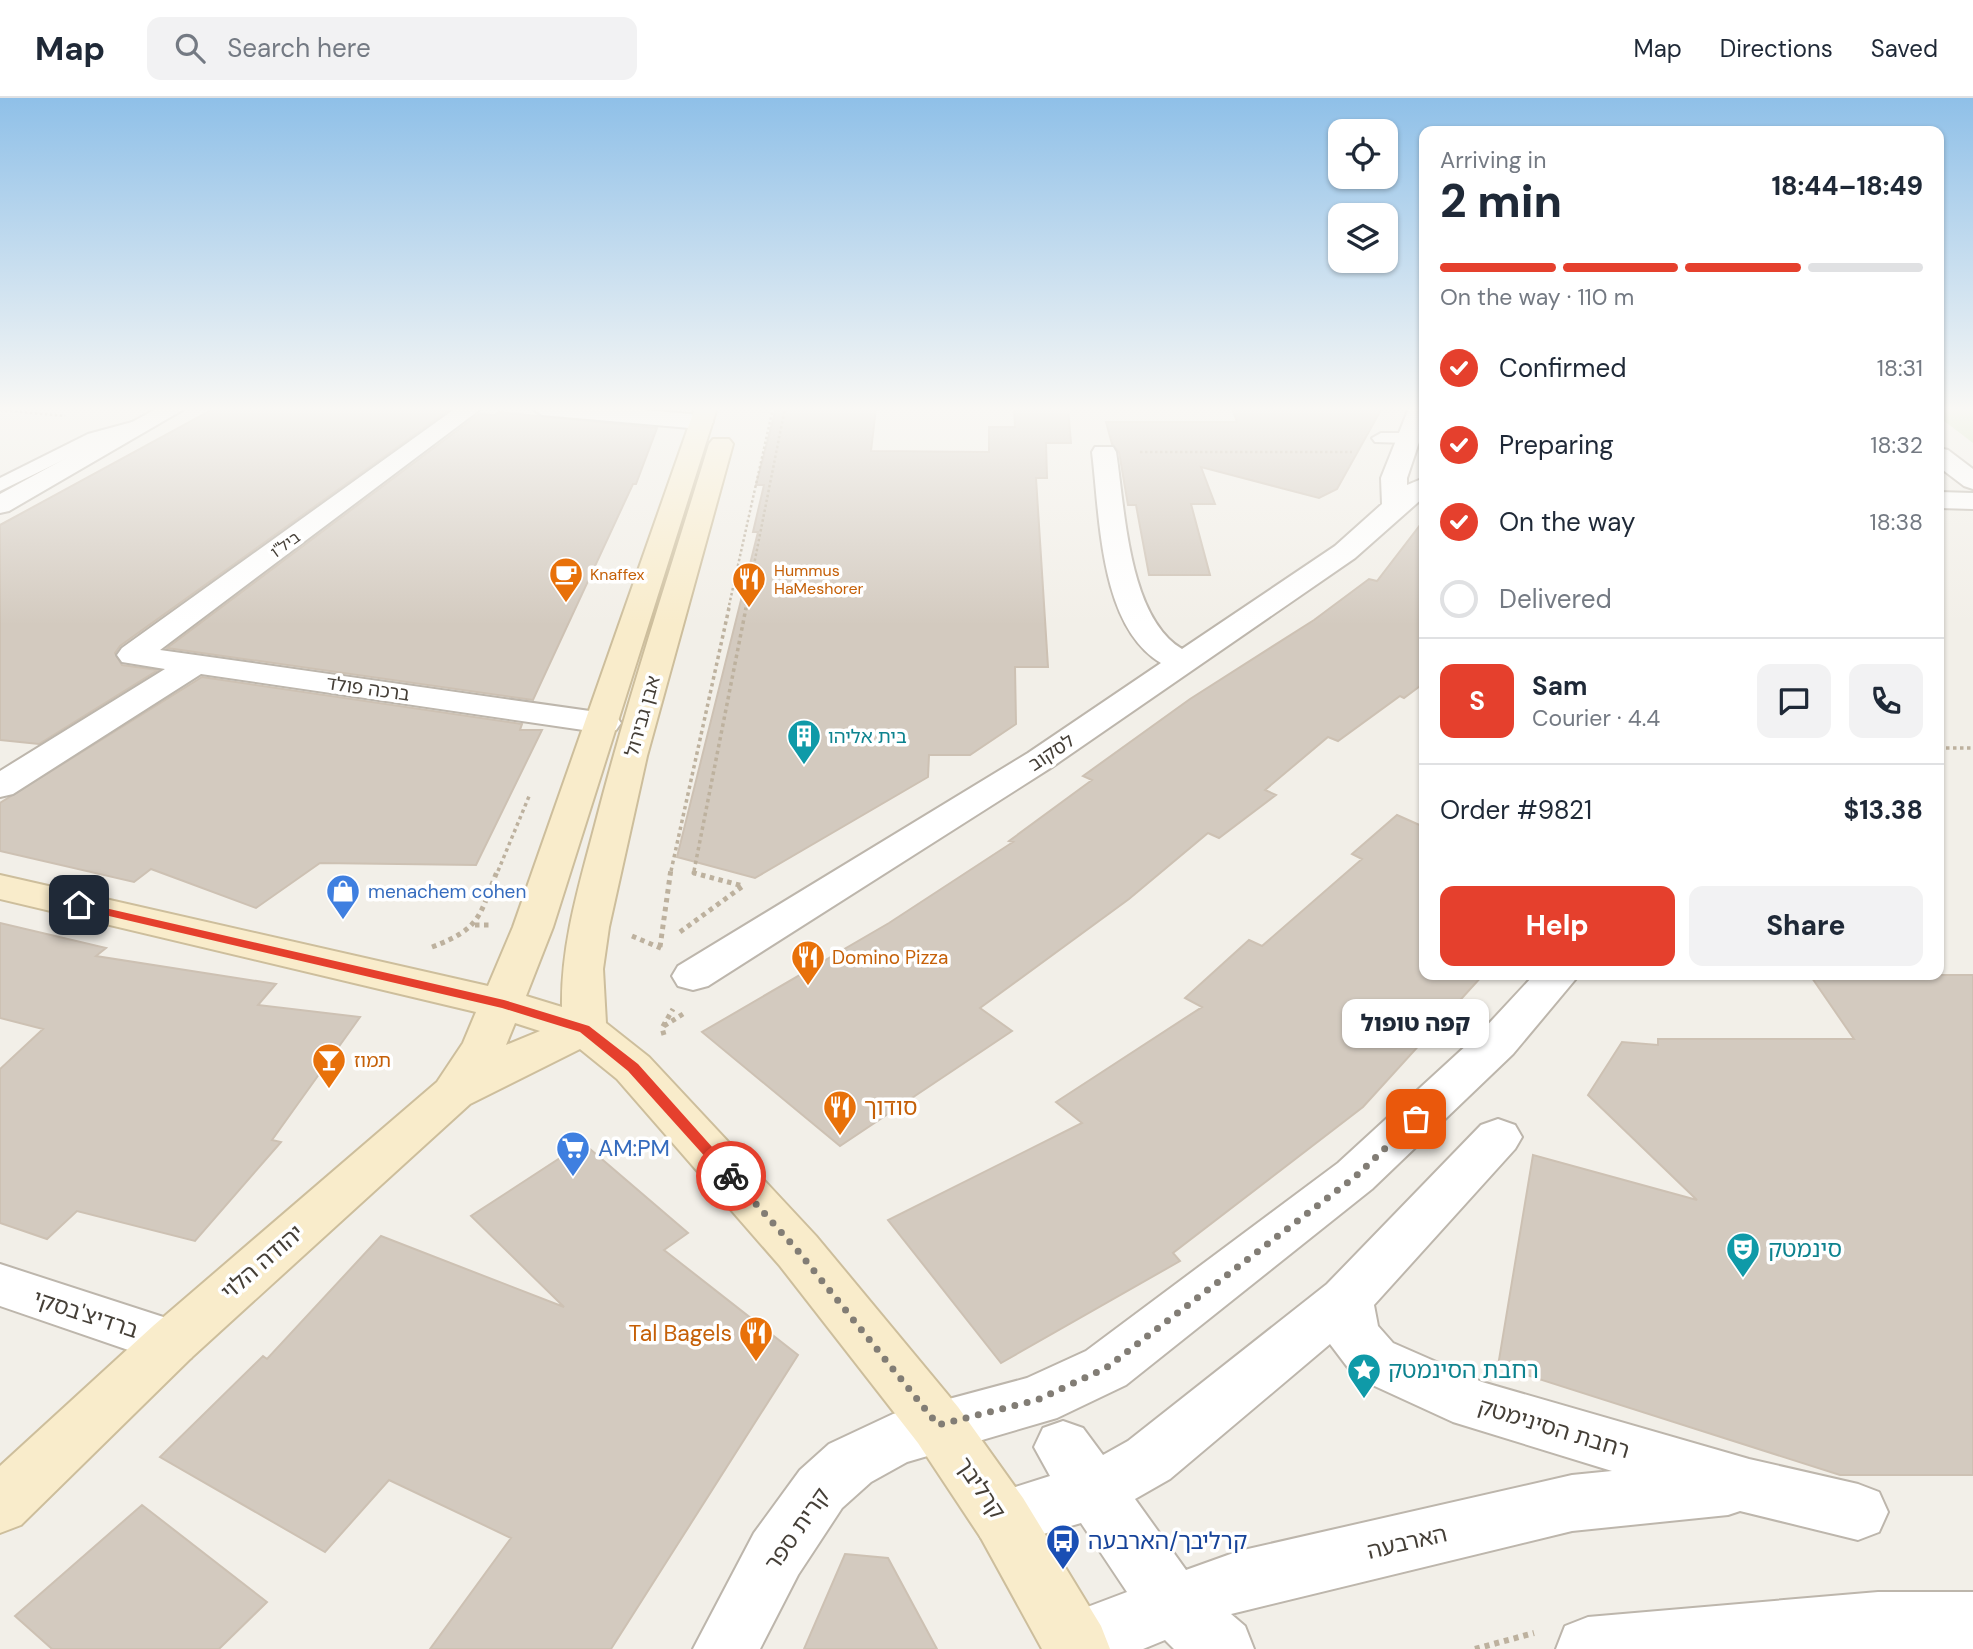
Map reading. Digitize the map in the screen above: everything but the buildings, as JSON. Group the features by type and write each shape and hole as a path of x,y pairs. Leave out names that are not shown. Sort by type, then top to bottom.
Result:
{"street":[{"path":"0,505 45,480"},
{"name":"ביל\"ו","path":"133,655 372,480"},
{"name":"אבן גבירול","path":"504,1004 604,723 683,480"},
{"name":"אבן גבירול","path":"584,1029 582,969 589,927 630,756 710,480"},
{"path":"1109,480 1129,605 1148,638 1159,649 1184,663"},
{"path":"1395,480 1395,506"},
{"name":"לסקוב","path":"693,976 955,814 1184,663 1345,552 1395,506 1419,489"},
{"path":"1944,500 1973,500"},
{"name":"ברכה פולד","path":"133,655 604,723"},
{"path":"0,786 197,663"},
{"path":"0,887 504,1004 584,1029"},
{"name":"קרית ספר","path":"725,1649 776,1554 821,1489 850,1463 894,1440 938,1425 1037,1400 1106,1368 1356,1176 1497,1044 1554,980"},
{"name":"יהודה הלוי","path":"0,1505 172,1342 453,1094 484,1046 504,1004"},
{"path":"453,1094 516,1059 584,1029"},
{"name":"קרליבך","path":"584,1029 633,1068 798,1251 938,1425 1002,1518 1077,1646"},
{"path":"1002,1518 1077,1469 1149,1460 1346,1299 1498,1137"},
{"name":"ברדיצ'בסקי","path":"0,1285 172,1342"},
{"name":"רחבת הסינימטק","path":"1346,1299 1353,1335 1374,1360 1473,1404 1749,1486 1858,1512"},
{"path":"1077,1469 1174,1606 1222,1649"},
{"name":"הארבעה","path":"1077,1646 1239,1581 1572,1503 1749,1486"},
{"path":"1588,1649 1878,1624 1973,1624"}],"path":[{"path":"757,480 671,871 660,947 743,886 694,873 771,480"},
{"path":"1944,748 1973,748"}],"way so far":[{"path":"731,1176 798,1251 938,1425 1037,1400 1106,1368 1356,1176 1416,1119"}],"place":[{"name":"Knaffex","path":"566,604"},
{"name":"Hummus HaMeshorer","path":"749,609"},
{"name":"בית אליהו","path":"804,766"},
{"name":"menachem cohen","path":"343,921"},
{"name":"Domino Pizza","path":"808,987"},
{"name":"תמוז","path":"329,1090"},
{"name":"קפה טופול","path":"1416,1119"},
{"name":"סודוך","path":"840,1137"},
{"name":"AM:PM","path":"573,1178"},
{"name":"סינמטק","path":"1743,1279"},
{"name":"Tal Bagels","path":"756,1363"},
{"name":"רחבת הסינמטק","path":"1364,1400"},
{"name":"קרליבך/הארבעה","path":"1063,1571"}],"route":[{"path":"79,905 504,1004 584,1029 633,1068 731,1176"}]}
